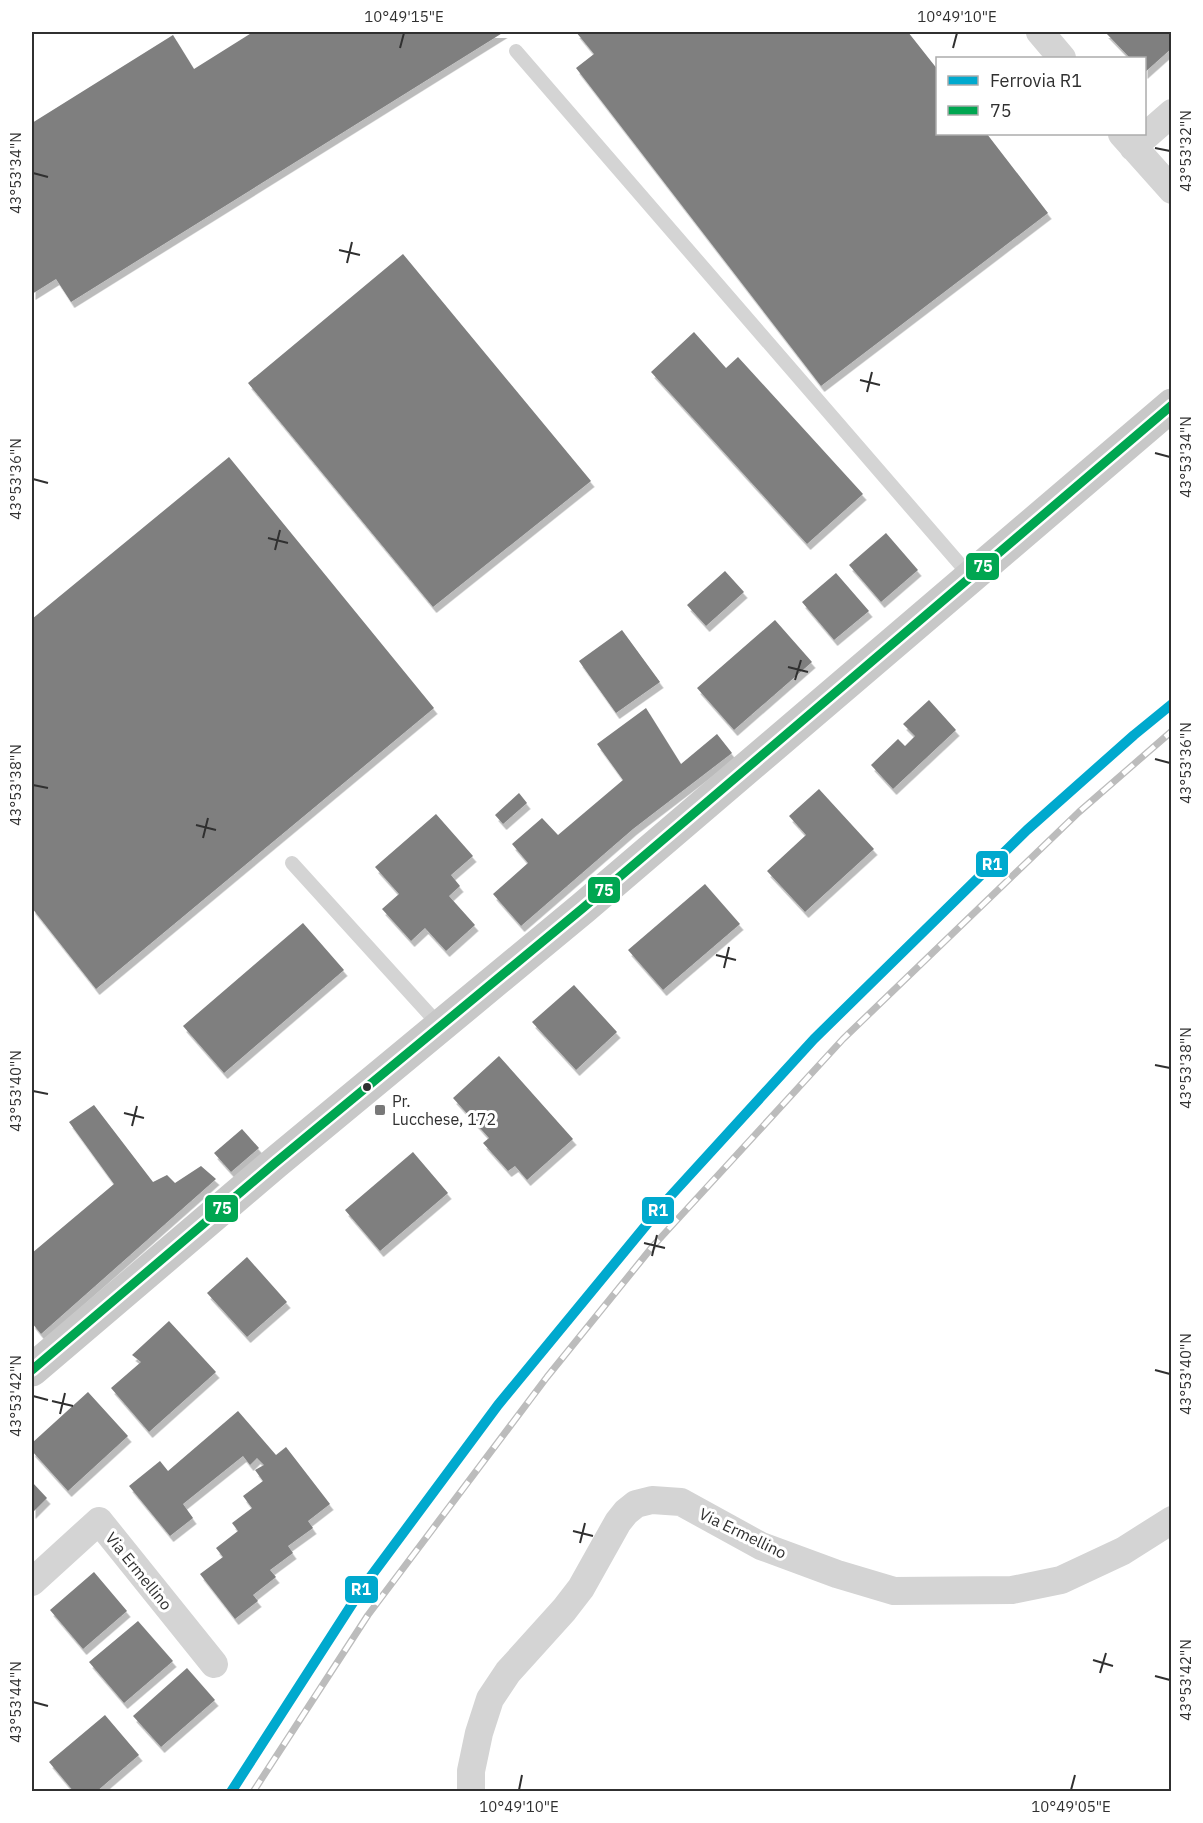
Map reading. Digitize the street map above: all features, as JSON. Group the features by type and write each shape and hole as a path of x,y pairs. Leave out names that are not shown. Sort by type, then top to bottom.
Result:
{"main road":[{"path":"32,1370 583,908 833,692 1172,405"}],"street":[{"path":"1040,32 1061,57"},
{"path":"1146,129 1172,113"},
{"path":"1128,140 1172,190"},
{"name":"Via Ermellino","path":"471,1791 471,1771 479,1733 490,1699 508,1672 575,1595 618,1522 636,1504 652,1500 681,1502 761,1546 837,1574 894,1591 1012,1590 1061,1580 1123,1551 1172,1520"},
{"name":"Via Ermellino","path":"32,1582 99,1521 214,1664"}],"lane":[{"path":"516,51 971,577"},
{"path":"292,863 440,1026"}],"building":[{"path":"253,32 504,32 71,302 56,279 32,294 32,123 173,35 194,69"},
{"path":"576,32 908,32 936,67 936,135 988,135 1048,213 821,386 576,68 594,54"},
{"path":"1105,32 1172,32 1172,48 1146,71 1146,57 1129,57"},
{"path":"403,254 591,481 433,607 248,383"},
{"path":"694,332 726,368 738,357 863,494 807,544 651,372"},
{"path":"229,457 434,708 96,989 32,908 32,619"},
{"path":"886,533 918,570 881,602 849,565"},
{"path":"725,571 744,592 706,626 687,605"},
{"path":"836,573 869,611 834,640 802,602"},
{"path":"775,620 812,662 734,730 697,688"},
{"path":"622,630 660,682 616,713 579,661"},
{"path":"929,700 956,730 893,789 871,765 898,739 905,746 915,736 903,724"},
{"path":"646,708 681,764 717,734 732,753 633,829 521,926 493,894 528,863 512,844 542,818 558,835 623,780 597,744"},
{"path":"819,789 874,849 805,912 767,871 806,835 789,816"},
{"path":"519,793 527,803 503,824 495,815"},
{"path":"436,814 473,856 451,875 460,886 449,896 475,925 446,951 425,928 411,941 382,909 399,894 375,867"},
{"path":"705,884 740,924 663,990 628,950"},
{"path":"303,923 344,970 224,1073 183,1026"},
{"path":"574,985 617,1032 576,1070 532,1022"},
{"path":"499,1056 573,1139 527,1180 515,1166 508,1171 483,1143 489,1138 453,1098"},
{"path":"94,1105 153,1182 167,1175 175,1183 201,1166 216,1179 41,1334 32,1323 32,1253 114,1184 69,1122"},
{"path":"242,1129 259,1148 231,1172 214,1153"},
{"path":"413,1152 448,1193 380,1251 345,1210"},
{"path":"247,1257 287,1302 247,1337 207,1293"},
{"path":"169,1321 216,1372 149,1432 111,1388 141,1362 132,1355"},
{"path":"88,1392 128,1436 68,1491 32,1451 32,1443"},
{"path":"238,1411 276,1455 286,1447 330,1504 308,1521 313,1528 288,1546 293,1553 270,1570 276,1577 253,1595 258,1601 235,1619 200,1574 223,1557 216,1548 238,1531 232,1523 252,1508 243,1496 263,1481 255,1470 264,1465 257,1458 250,1465 243,1456 183,1504 193,1518 170,1536 129,1486 160,1461 168,1471"},
{"path":"32,1482 47,1498 32,1513"},
{"path":"94,1572 127,1611 83,1649 50,1610"},
{"path":"138,1621 173,1661 124,1703 89,1662"},
{"path":"187,1668 215,1700 161,1747 133,1716"},
{"path":"105,1715 139,1755 96,1792 74,1792 49,1762"}],"railway":[{"path":"253,1792 368,1615 547,1377 653,1246 843,1039 1079,812 1172,731"}],"rail line":[{"name":"R1","path":"231,1792 363,1587 498,1405 666,1201 814,1039 1027,830 1172,704"}],"transit line":[{"name":"75","path":"32,1370 275,1163 583,908 1172,405"}],"place":[{"name":"Pr. Lucchese, 172","path":"380,1110"}]}
